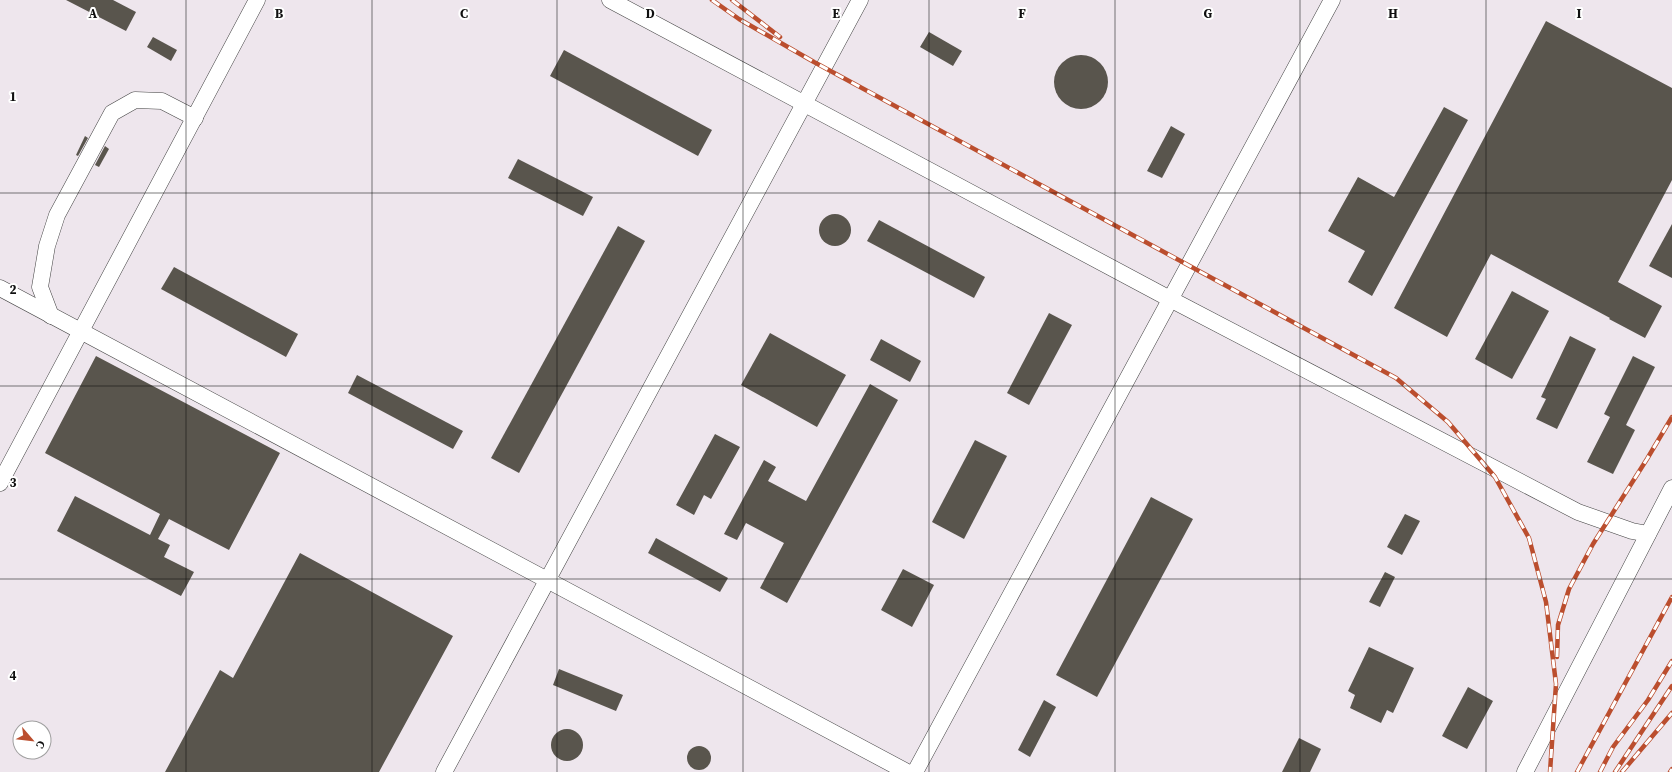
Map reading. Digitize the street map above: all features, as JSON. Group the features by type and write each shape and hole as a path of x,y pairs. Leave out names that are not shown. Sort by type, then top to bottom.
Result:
{"lane":[{"path":"0,483 257,0"},
{"path":"610,0 1170,299 1578,512 1632,531 1648,534"},
{"path":"444,772 860,0"},
{"path":"914,772 1332,0"},
{"path":"51,316 40,287 47,246 57,215 112,113 135,100 162,101 194,118"},
{"path":"0,288 907,772"},
{"path":"1525,772 1672,488"}],"shaded area":[{"path":"0,0 1672,0 1672,772 0,772"}],"building":[{"path":"66,0 113,0 136,12 126,31"},
{"path":"1546,21 1672,88 1672,180 1618,282 1662,306 1645,338 1491,254 1447,337 1394,308"},
{"path":"929,32 962,51 953,66 920,47"},
{"path":"153,37 177,50 171,61 147,47"},
{"path":"564,50 712,130 698,156 550,76"},
{"path":"1076,55 1086,55 1096,59 1104,67 1108,77 1108,87 1104,97 1096,105 1086,109 1076,109 1066,105 1058,97 1054,87 1054,77 1058,67 1066,59"},
{"path":"1444,107 1468,120 1372,296 1348,282 1365,251 1328,231 1358,177 1394,197"},
{"path":"1171,126 1185,134 1162,178 1147,171"},
{"path":"85,136 88,138 78,156 76,155"},
{"path":"105,146 109,149 99,167 95,165"},
{"path":"518,159 593,197 583,216 508,178"},
{"path":"832,214 838,214 847,218 851,230 847,242 838,246 832,246 823,242 819,233 819,227 823,218"},
{"path":"879,220 985,277 974,298 867,241"},
{"path":"1672,224 1672,278 1649,266"},
{"path":"618,226 645,241 519,473 491,458"},
{"path":"174,267 298,334 286,357 161,289"},
{"path":"1512,291 1549,311 1512,379 1475,359"},
{"path":"1049,313 1072,325 1029,405 1007,393"},
{"path":"770,333 846,375 817,427 741,385"},
{"path":"1570,336 1596,349 1557,429 1536,419 1546,399 1541,397"},
{"path":"881,339 921,361 910,382 870,360"},
{"path":"96,356 280,453 229,550 169,519 158,539 170,545 164,557 194,572 181,596 57,531 75,496 150,535 160,514 45,453"},
{"path":"1633,356 1655,367 1626,425 1635,430 1613,474 1587,462 1610,417 1604,414"},
{"path":"357,375 463,431 453,449 348,393"},
{"path":"870,384 898,400 787,603 760,588 784,543 746,523 737,540 724,534 764,460 776,467 768,481 806,501"},
{"path":"715,434 740,447 711,499 704,495 694,515 676,505"},
{"path":"975,440 1007,456 964,539 932,522"},
{"path":"1151,497 1193,519 1097,697 1056,675"},
{"path":"1405,514 1420,521 1402,555 1387,547"},
{"path":"656,538 728,578 720,592 648,553"},
{"path":"300,553 453,636 379,772 165,772 220,670 233,678"},
{"path":"903,569 934,585 912,627 881,610"},
{"path":"1385,572 1395,577 1380,607 1369,602"},
{"path":"1369,647 1414,668 1393,713 1387,710 1381,723 1350,708 1355,695 1348,691"},
{"path":"559,669 623,695 616,711 553,685"},
{"path":"1468,687 1493,701 1467,749 1442,736"},
{"path":"1044,700 1056,707 1030,757 1018,750"},
{"path":"567,729 573,730 580,736 583,745 582,751 576,758 567,761 561,760 554,754 551,745 552,739 558,732"},
{"path":"1299,738 1321,749 1310,772 1282,772"},
{"path":"699,746 704,747 710,753 710,763 704,769 699,770 694,769 688,763 687,758 688,753 694,747"}],"railway":[{"path":"712,0 739,19 814,62 1396,378 1448,422 1495,477 1529,538 1546,602 1556,684 1550,772"},
{"path":"732,0 780,37"},
{"path":"1557,657 1558,625 1569,589 1593,544 1672,417"},
{"path":"1577,772 1672,597"},
{"path":"1600,772 1613,747 1648,700 1672,661"},
{"path":"1615,772 1672,686"},
{"path":"1622,772 1672,713"}]}
